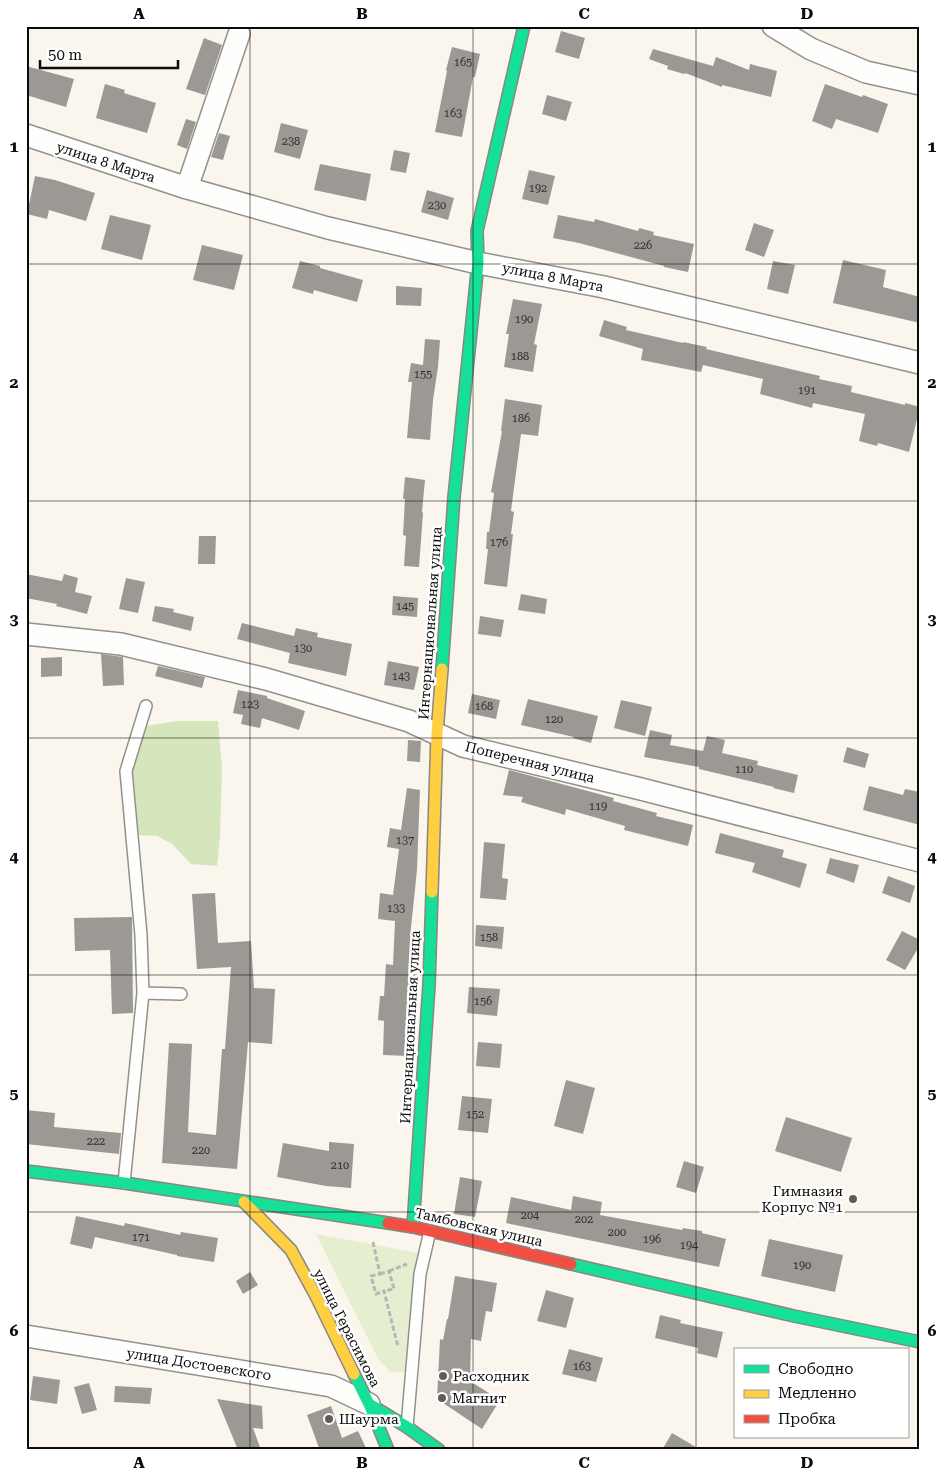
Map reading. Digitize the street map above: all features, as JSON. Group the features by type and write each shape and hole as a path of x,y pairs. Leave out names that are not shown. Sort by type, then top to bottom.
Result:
{"main road":[{"name":"Интернациональная улица","path":"413,1227 429,985 437,733 454,497 478,263 477,231 524,26"},
{"name":"Тамбовская улица","path":"26,1171 124,1183 413,1227 794,1316 920,1342"},
{"name":"улица Герасимова","path":"244,1202 291,1250 317,1298 369,1404 440,1450"},
{"path":"369,1404 388,1450"}],"street":[{"path":"773,26 811,49 866,72 920,84"},
{"path":"186,188 239,34"},
{"name":"улица 8 Марта","path":"26,135 186,188 328,228 478,263 604,287 920,364"},
{"name":"Поперечная улица","path":"26,634 121,644 256,676 409,721 464,746 920,861"},
{"name":"улица Достоевского","path":"26,1336 331,1386 369,1404"}],"lane":[{"path":"124,1183 143,992 141,935 126,770 146,706"},
{"path":"143,992 181,994"},
{"path":"407,1428 420,1274 430,1231"}],"path":[{"path":"368,1219 380,1274"},
{"path":"389,1272 394,1289 384,1291 376,1294 371,1276 389,1272"},
{"path":"384,1291 397,1343 412,1362"}],"green space":[{"path":"177,721 218,721 222,767 220,837 217,866 191,864 172,844 157,836 132,835 126,771 139,727"},
{"path":"316,1234 419,1253 406,1372 390,1372 377,1357"}],"building":[{"path":"561,31 585,38 579,59 555,52"},
{"path":"204,38 222,45 205,95 186,89"},
{"path":"452,47 480,54 475,77 473,77 462,137 435,132"},
{"path":"653,49 713,66 716,57 749,70 750,64 777,71 771,97 722,85 722,87 685,73 667,69 668,66 649,59"},
{"path":"26,66 74,79 66,107 26,95"},
{"path":"105,84 125,90 124,93 156,103 147,133 96,118"},
{"path":"825,84 888,104 878,133 836,119 832,129 812,121"},
{"path":"547,95 572,102 566,121 542,114"},
{"path":"186,119 196,122 187,149 177,145"},
{"path":"281,123 308,130 300,159 274,152"},
{"path":"219,133 230,136 223,160 211,157"},
{"path":"394,150 410,153 406,173 390,170"},
{"path":"320,164 371,174 366,201 314,190"},
{"path":"529,170 555,176 548,205 522,199"},
{"path":"35,176 55,180 95,193 86,221 49,210 47,219 27,214"},
{"path":"427,190 454,198 448,220 421,212"},
{"path":"110,215 151,225 142,260 101,249"},
{"path":"558,215 594,222 595,219 638,231 639,228 654,232 653,235 694,244 688,272 579,243 553,238"},
{"path":"754,223 774,230 764,257 745,250"},
{"path":"202,245 243,255 234,290 193,280"},
{"path":"843,260 886,270 883,287 920,297 920,323 833,303"},
{"path":"300,261 363,280 357,302 314,290 313,294 292,288"},
{"path":"773,261 795,265 788,294 767,289"},
{"path":"396,286 422,288 421,306 396,305"},
{"path":"513,299 542,304 534,344 537,345 533,372 504,367 509,334 506,334"},
{"path":"604,320 627,327 626,330 707,347 706,349 820,376 819,379 852,386 851,392 920,407 909,452 878,443 877,446 859,441 865,414 813,403 812,408 760,394 763,379 703,365 701,372 641,360 643,349 599,336"},
{"path":"425,339 440,340 430,440 407,438 412,382 408,382 411,363 423,365"},
{"path":"505,399 542,405 538,436 521,434 511,511 514,512 511,534 513,534 507,587 484,584 488,549 486,549 487,532 489,532 494,493 491,492 502,431"},
{"path":"405,477 425,480 419,567 404,566 406,536 403,535 405,499 403,499"},
{"path":"199,536 216,536 215,564 198,564"},
{"path":"26,574 62,581 64,574 78,578 75,592 92,596 87,614 56,606 57,604 26,598"},
{"path":"126,578 145,582 138,613 119,609"},
{"path":"521,594 547,599 545,614 518,610"},
{"path":"393,596 418,598 417,617 392,615"},
{"path":"155,606 174,609 173,612 194,617 191,631 152,621"},
{"path":"480,616 504,620 501,637 478,634"},
{"path":"242,623 294,636 296,628 318,633 317,637 352,644 346,676 288,663 290,653 237,639"},
{"path":"101,654 123,657 124,685 103,686"},
{"path":"62,657 62,676 41,677 41,658"},
{"path":"388,661 419,667 414,690 384,685"},
{"path":"158,666 205,677 202,688 155,676"},
{"path":"238,690 267,696 267,698 305,711 299,730 262,718 260,728 241,724 243,715 233,713"},
{"path":"472,694 500,700 496,719 468,713"},
{"path":"528,699 598,716 591,743 574,737 521,725"},
{"path":"621,700 652,707 645,736 614,728"},
{"path":"650,730 672,735 670,745 703,751 707,736 725,740 722,753 758,761 757,765 798,775 794,793 699,769 699,767 644,757"},
{"path":"408,740 421,741 420,762 407,761"},
{"path":"847,747 869,754 865,768 843,762"},
{"path":"509,770 614,798 613,801 657,813 656,816 693,825 688,846 624,830 625,826 566,809 565,815 521,802 523,797 503,795"},
{"path":"869,786 903,795 905,789 920,792 920,825 863,810"},
{"path":"407,788 420,790 417,870 410,937 415,938 409,1056 383,1055 384,1021 378,1020 380,996 384,996 386,964 393,965 395,921 378,919 380,893 393,895 399,849 387,847 390,828 401,830"},
{"path":"720,833 784,850 782,857 807,864 800,888 752,872 755,863 715,853"},
{"path":"484,842 505,844 502,878 508,879 506,900 480,898"},
{"path":"830,858 859,865 854,883 826,873"},
{"path":"888,876 915,886 910,903 882,893"},
{"path":"215,893 218,943 251,941 254,988 275,989 272,1044 248,1042 237,1169 162,1163 169,1043 192,1044 188,1132 216,1135 222,1049 225,1049 231,967 197,969 192,894"},
{"path":"132,917 133,1013 112,1014 110,950 75,951 74,918"},
{"path":"476,925 504,927 502,949 475,946"},
{"path":"902,931 920,940 920,945 905,970 886,960"},
{"path":"469,987 500,989 497,1016 467,1013"},
{"path":"478,1042 502,1044 500,1068 476,1066"},
{"path":"566,1080 595,1088 583,1134 554,1126"},
{"path":"462,1096 492,1099 488,1133 458,1130"},
{"path":"26,1110 55,1113 54,1127 121,1133 119,1154 26,1144"},
{"path":"786,1117 852,1138 841,1172 775,1151"},
{"path":"329,1142 354,1144 351,1188 326,1186 277,1177 283,1143 329,1151"},
{"path":"684,1161 704,1167 696,1193 676,1187"},
{"path":"460,1177 482,1181 475,1217 454,1214"},
{"path":"573,1196 602,1202 600,1215 682,1230 683,1228 702,1231 702,1233 726,1239 719,1267 506,1223 511,1197 571,1210"},
{"path":"76,1216 124,1226 125,1223 180,1235 181,1232 218,1238 214,1262 177,1256 95,1237 92,1249 70,1244"},
{"path":"769,1239 843,1255 835,1292 761,1276"},
{"path":"250,1272 258,1285 243,1294 236,1281"},
{"path":"455,1276 497,1283 492,1312 486,1311 481,1341 471,1339 470,1381 500,1400 482,1429 437,1399 440,1339 443,1340"},
{"path":"546,1290 574,1298 566,1328 537,1321"},
{"path":"660,1315 681,1320 680,1323 723,1332 717,1358 697,1353 698,1348 655,1338"},
{"path":"569,1349 603,1358 596,1382 562,1374"},
{"path":"33,1376 60,1380 57,1404 30,1400"},
{"path":"89,1383 97,1410 82,1414 74,1387"},
{"path":"115,1386 152,1388 150,1404 114,1402"},
{"path":"217,1399 262,1406 263,1429 253,1428 261,1450 238,1450"},
{"path":"331,1406 342,1438 358,1431 367,1450 316,1450 319,1448 307,1415"},
{"path":"672,1433 701,1450 662,1450"}],"traffic: fast":[{"path":"442,669 454,497 478,263 477,231 524,26"},
{"path":"413,1227 429,985 432,892"},
{"path":"26,1171 124,1183 388,1223"},
{"path":"571,1264 794,1316 920,1342"},
{"path":"354,1374 369,1404 407,1427 439,1450"},
{"path":"369,1404 388,1450"}],"traffic: slow":[{"path":"432,892 437,733 442,669"},
{"path":"244,1202 291,1250 354,1374"}],"traffic: jam":[{"path":"388,1223 413,1227 571,1264"}],"place":[{"name":"Гимназия Корпус №1","path":"853,1199"},
{"name":"Расходник","path":"443,1376"},
{"name":"Магнит","path":"442,1398"},
{"name":"Шаурма","path":"329,1419"}]}
